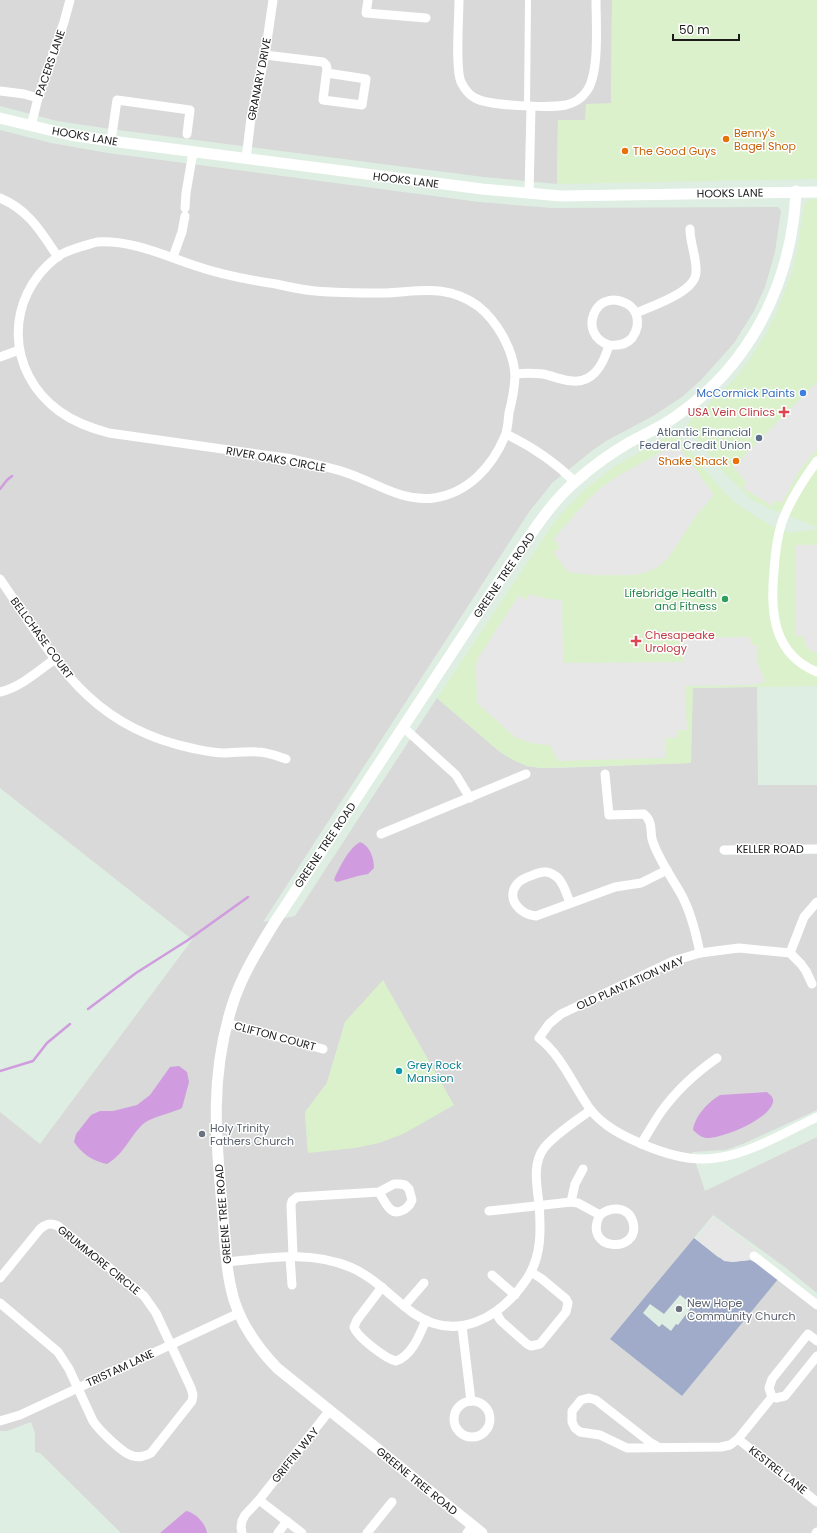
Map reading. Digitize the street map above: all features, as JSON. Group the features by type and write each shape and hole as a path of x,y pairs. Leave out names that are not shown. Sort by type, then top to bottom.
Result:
{"street":[{"name":"PACERS LANE","path":"31,126 38,98 70,0"},
{"name":"GRANARY DRIVE","path":"246,159 251,118 265,55 273,0"},
{"path":"368,0 366,13 426,18"},
{"path":"460,0 459,68 460,80 464,87 475,98 483,101 529,107 566,105 581,97 591,85 594,78 595,65 596,0"},
{"path":"528,0 529,194"},
{"path":"265,55 323,62 328,68 327,73 323,100 362,105 366,79 327,73"},
{"path":"0,91 24,94 38,98"},
{"path":"111,141 117,100 190,110 187,134"},
{"name":"HOOKS LANE","path":"0,118 70,135 111,141 529,194 601,196 796,191 817,192"},
{"path":"173,257 182,232 186,193 193,152"},
{"name":"GREENE TREE ROAD","path":"482,1533 470,1529 330,1410 277,1368 266,1357 251,1336 239,1313 232,1291 227,1262 216,1146 215,1120 217,1072 227,1023 232,1005 241,983 260,947 300,883 530,536 554,504 575,482 608,455 659,427 689,407 709,389 736,359 759,327 776,292 788,252 795,210 796,191"},
{"path":"0,198 18,207 24,212 37,227 58,257"},
{"path":"636,313 683,291 695,279 696,266 690,241 690,229"},
{"name":"RIVER OAKS CIRCLE","path":"97,242 122,242 173,257 196,266 223,273 315,291 384,293 432,290 459,295 469,300 486,313 497,326 508,349 515,374 506,434 490,463 475,479 457,491 434,498 411,498 355,476 310,463 286,458 109,432 82,425 58,411 41,395 27,373 20,350 17,329 21,307 25,297 39,275 58,257 85,245 97,242"},
{"path":"618,300 630,306 636,313 637,327 633,336 622,345 609,345 602,342 593,331 592,317 597,308 606,302 618,300"},
{"path":"515,374 543,374 573,382 584,380 595,373 601,366 609,345"},
{"path":"0,356 20,350"},
{"path":"506,434 547,457 575,482"},
{"path":"817,462 796,492 782,523 772,585 773,614 781,639 797,659 817,672"},
{"name":"BELLCHASE COURT","path":"0,579 66,674 99,707 117,720 138,731 172,744 203,751 222,753 257,752 286,759"},
{"path":"0,692 9,690 22,683 55,659"},
{"path":"403,727 456,776 470,798"},
{"path":"381,834 526,774"},
{"path":"605,774 608,814 644,814 651,822 652,839 682,896 691,917 700,953"},
{"name":"KELLER ROAD","path":"724,850 817,849"},
{"path":"570,903 559,879 544,871 525,878 514,888 513,895 517,907 529,916 536,916 615,887 641,883 667,870"},
{"path":"812,984 801,964 790,953 804,917 817,902"},
{"name":"OLD PLANTATION WAY","path":"591,1110 555,1053 539,1038 549,1024 562,1014 673,961 700,953 739,948 790,953"},
{"name":"CLIFTON COURT","path":"227,1023 323,1049"},
{"path":"641,1144 661,1112 671,1100 699,1072 717,1058"},
{"path":"227,1262 292,1257 321,1258 349,1266 360,1272 382,1287 417,1316 426,1320 447,1325 462,1326 479,1321 496,1312 515,1295 531,1272 539,1248 540,1223 536,1171 544,1149 552,1140 591,1110 621,1135 641,1144 673,1155 689,1158 715,1159 740,1153 817,1118"},
{"path":"571,1202 574,1184 583,1169"},
{"path":"292,1285 290,1206 292,1201 297,1197 379,1192"},
{"path":"489,1211 571,1202 578,1203 600,1215"},
{"path":"616,1208 627,1212 633,1223 633,1230 630,1238 623,1244 617,1245 610,1245 604,1242 596,1228 600,1215 609,1209 616,1208"},
{"name":"GRUMMORE CIRCLE","path":"0,1278 40,1229 48,1224 54,1224 144,1296 156,1313 171,1344"},
{"path":"754,1256 817,1305"},
{"path":"496,1312 501,1321 527,1344 532,1346 540,1344 566,1312 568,1303 566,1299 531,1272"},
{"path":"492,1275 515,1295"},
{"path":"404,1306 424,1283"},
{"path":"382,1287 357,1320 354,1327 357,1333 387,1358 396,1361 404,1357 416,1341 426,1320"},
{"path":"0,1303 58,1352 98,1429 128,1454 139,1457 146,1456 151,1453 192,1402 193,1395 191,1388 171,1344"},
{"name":"TRISTAM LANE","path":"0,1421 20,1415 239,1313"},
{"path":"462,1326 471,1401"},
{"path":"772,1397 769,1388 772,1378 808,1334 817,1341"},
{"path":"772,1397 776,1398 785,1396 817,1356"},
{"path":"658,1447 650,1443 596,1400 589,1398 581,1400 572,1411 572,1422 575,1428 580,1432 600,1435 620,1446 628,1448 721,1447 730,1445 738,1439 772,1397"},
{"path":"471,1401 479,1402 486,1407 491,1416 490,1426 482,1436 472,1438 463,1436 457,1430 454,1422 455,1414 458,1408 463,1403 471,1401"},
{"name":"GRIFFIN WAY","path":"242,1533 242,1521 245,1515 259,1500 330,1410"},
{"name":"KESTREL LANE","path":"738,1439 817,1502"},
{"path":"259,1500 302,1533"},
{"path":"367,1533 392,1502"},
{"path":"278,1533 287,1521"}],"shaded area":[{"path":"0,0 612,0 611,103 586,120 558,120 557,184 484,177 57,121 0,106"},
{"path":"612,0 817,0 817,179 557,184 558,120 585,120 586,104 611,103"},
{"path":"0,130 51,143 108,153 479,202 552,208 778,207 781,211 775,252 765,287 754,311 734,343 701,380 682,397 653,416 606,441 552,483 529,512 263,922 295,916 437,698 500,752 527,766 558,768 691,763 692,688 757,687 758,785 817,785 817,845 723,846 723,855 817,854 817,1110 745,1143 726,1150 692,1152 705,1191 817,1137 817,1293 786,1268 713,1215 610,1339 682,1396 779,1278 817,1308 817,1533 121,1533 40,1453 35,1452 35,1433 31,1422 7,1431 0,1431 0,1112 40,1144 195,936 189,937 0,788","holes":["384,980 308,1152 305,1112 327,1083 345,1022"]},
{"path":"811,199 817,199 817,527 771,509 751,499 723,472 689,429 688,424 693,417 735,379 767,332 778,309 791,275 797,252 804,205"},
{"path":"817,382 817,449 799,471 782,503 775,500 772,506 743,488 747,483 733,467"},
{"path":"671,434 676,434 680,437 714,481 732,500 744,509 770,525 790,533 817,529 817,686 693,688 691,763 541,768 527,766 513,760 500,752 437,698 550,528 562,513 583,491 614,467"},
{"path":"670,447 674,452 680,448 714,495 695,517 669,557 658,567 650,571 634,575 590,575 568,572 553,552 559,549 558,543 553,540 588,500 602,487 618,476"},
{"path":"795,545 817,545 817,653 811,651 807,647 803,636 796,636"},
{"path":"529,594 548,599 562,600 563,663 683,662 683,638 750,637 751,645 758,645 758,664 765,682 751,685 685,686 687,730 678,730 678,738 666,738 666,758 557,761 556,755 553,755 552,746 531,743 515,737 477,703 476,666 478,658 519,595 527,600"},
{"path":"360,842 369,849 374,868 368,874 337,882 334,880 342,862 348,853"},
{"path":"383,980 454,1105 403,1134 379,1143 355,1148 308,1153 305,1112 327,1083 345,1022"},
{"path":"179,1066 187,1072 189,1082 182,1108 145,1122 137,1130 118,1156 107,1164 88,1156 77,1146 74,1142 76,1134 91,1115 100,1111 113,1111 137,1105 150,1095 170,1067"},
{"path":"767,1092 773,1099 770,1108 764,1115 744,1127 723,1135 706,1138 702,1137 693,1130 699,1115 711,1101 720,1095"},
{"path":"713,1217 757,1251 750,1260 732,1262 724,1261 696,1239"},
{"path":"694,1238 718,1257 732,1262 750,1260 779,1278 682,1396 610,1339","holes":["680,1295 693,1305 678,1325 676,1324 671,1331 662,1324 659,1327 643,1313 650,1304 664,1314"]},
{"path":"186,1511 200,1519 205,1526 207,1533 160,1533"}],"waterway":[{"path":"0,489 12,476"},
{"path":"88,1009 136,973 188,940 248,897"},
{"path":"0,1071 33,1061 47,1043 70,1024"}],"place":[{"name":"Benny's Bagel Shop","path":"726,139"},
{"name":"The Good Guys","path":"625,151"},
{"name":"McCormick Paints","path":"803,393"},
{"name":"USA Vein Clinics","path":"784,412"},
{"name":"Atlantic Financial Federal Credit Union","path":"759,438"},
{"name":"Shake Shack","path":"736,461"},
{"name":"Lifebridge Health and Fitness","path":"725,599"},
{"name":"Chesapeake Urology","path":"636,641"},
{"name":"Grey Rock Mansion","path":"399,1071"},
{"name":"Holy Trinity Fathers Church","path":"202,1134"},
{"name":"New Hope Community Church","path":"679,1309"}]}
